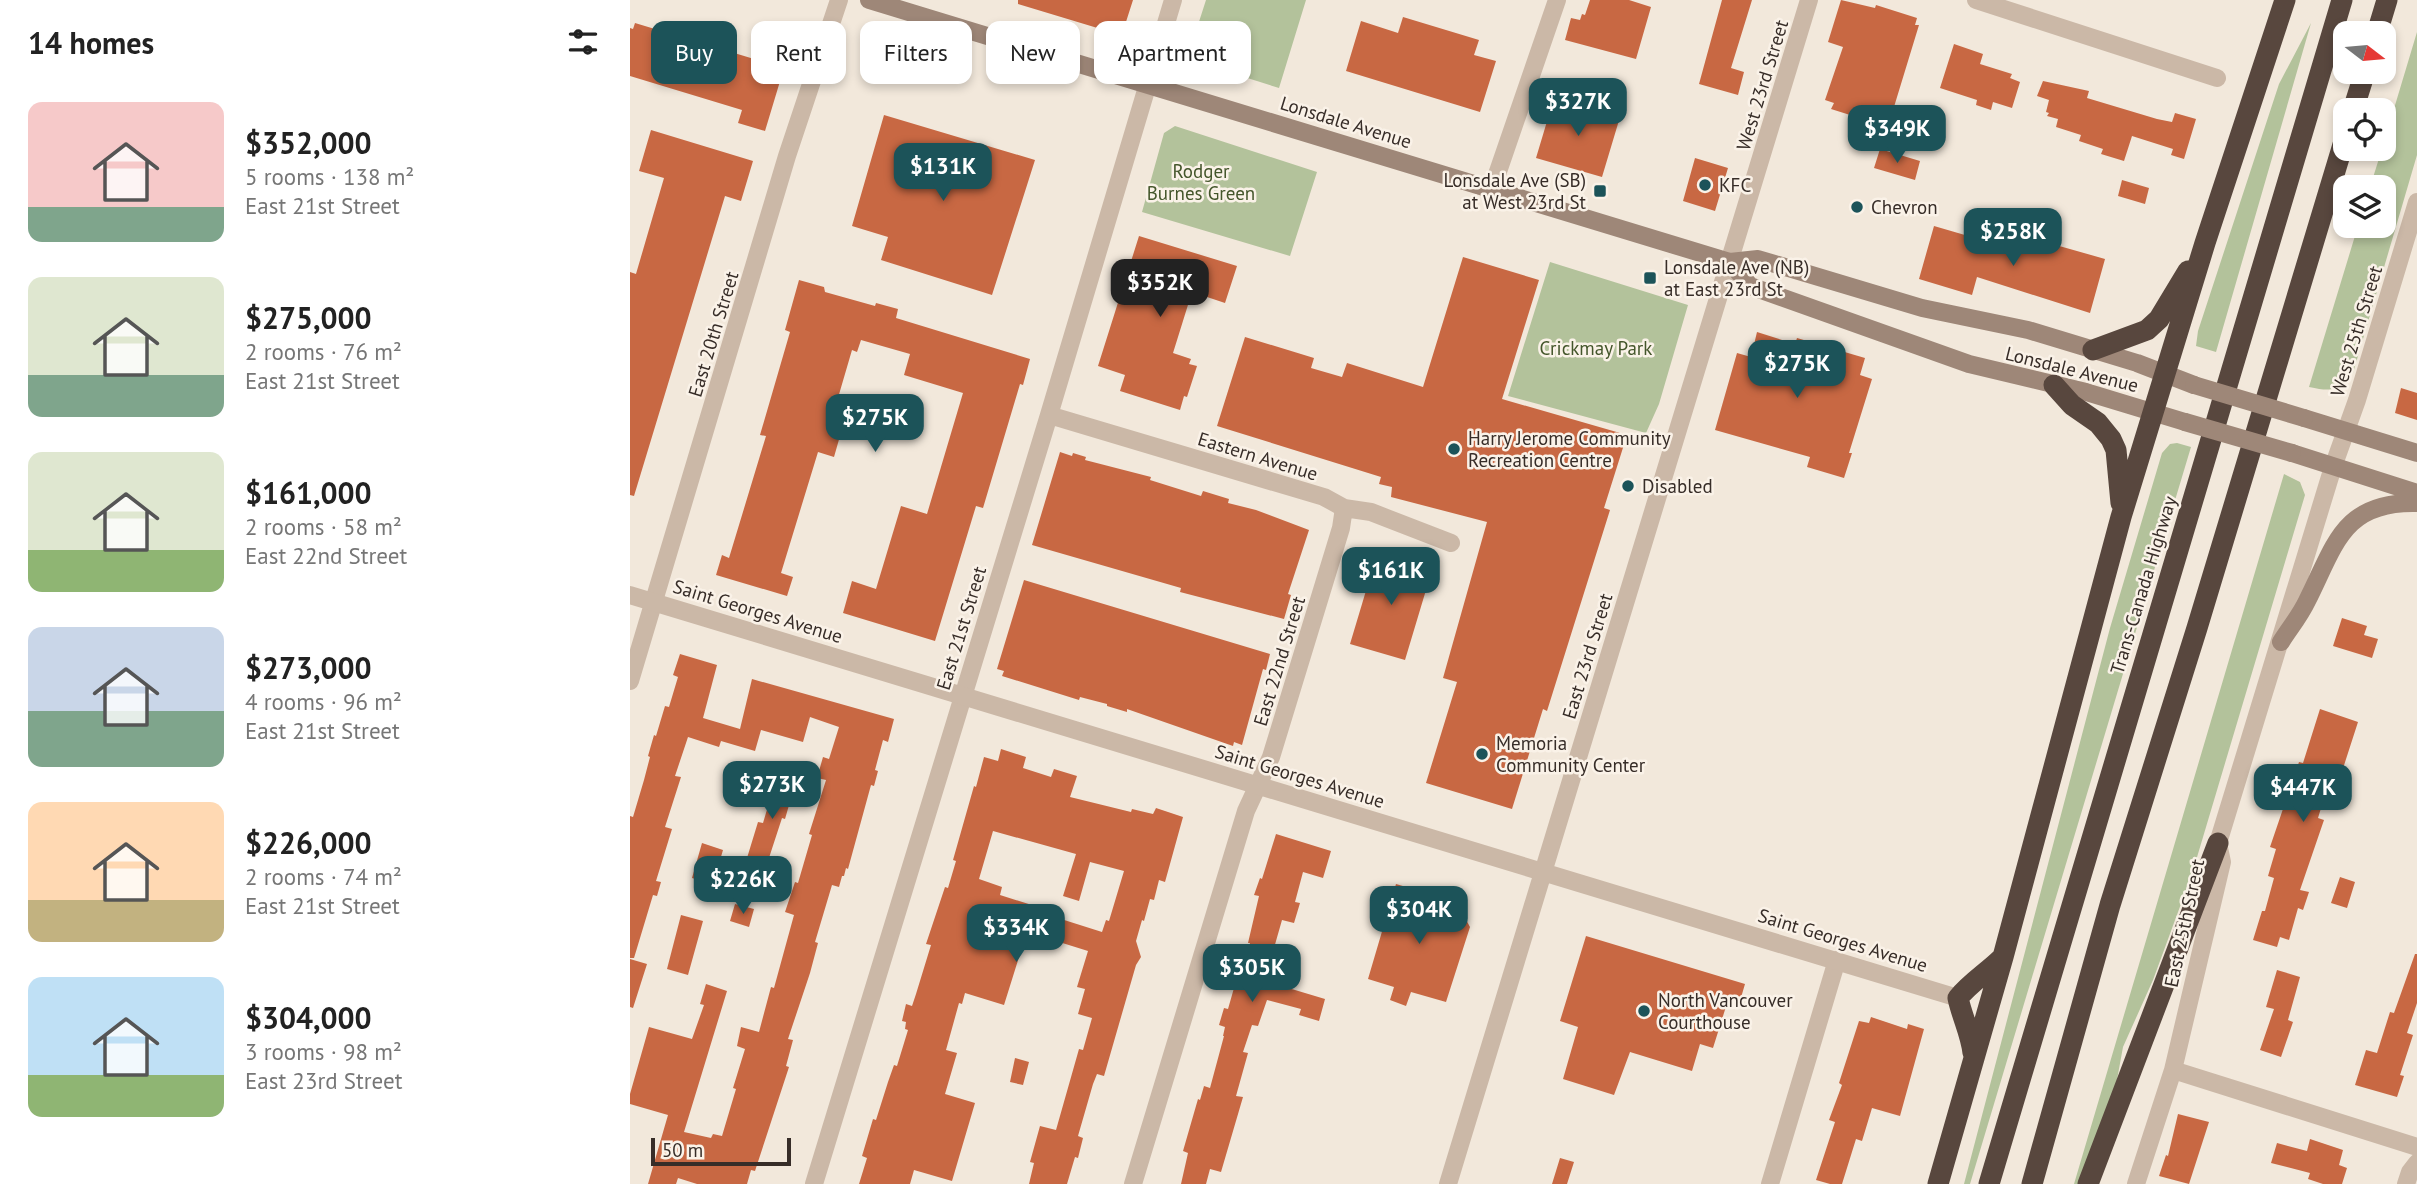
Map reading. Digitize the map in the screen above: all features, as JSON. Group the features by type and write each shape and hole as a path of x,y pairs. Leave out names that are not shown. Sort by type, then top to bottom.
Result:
{"highway":[{"path":"1938,1184 2003,957 2122,517 2205,243 2284,0"},
{"name":"Trans-Canada Highway","path":"1989,1184 2342,0"},
{"path":"2381,21 2387,0"},
{"path":"2032,1184 2110,905 2338,161"},
{"path":"2093,350 2141,334 2159,319 2205,243"},
{"path":"2054,385 2072,405 2098,424 2111,439 2116,450 2122,517"},
{"path":"2088,1184 2218,843"},
{"path":"1973,1059 1971,1038 1958,998 1969,985 1992,969 2003,957"}],"main road":[{"name":"Lonsdale Avenue","path":"869,0 1094,68"},
{"name":"Lonsdale Avenue","path":"1148,84 1730,262 1758,259 1922,308 2028,330 2194,385 2417,453"},
{"name":"Lonsdale Avenue","path":"1730,262 1750,286 1759,290 1969,364 2153,412 2417,494"},
{"path":"2280,642 2306,605 2339,534 2354,520 2378,508 2402,502 2417,503"}],"street":[{"name":"East 20th Street","path":"630,681 787,156 839,0"},
{"name":"East 21st Street","path":"1167,21 1173,0"},
{"path":"1492,189 1557,0"},
{"name":"West 23rd Street","path":"1730,262 1810,0"},
{"path":"1976,0 2217,78"},
{"name":"East 21st Street","path":"814,1184 1148,84"},
{"name":"West 25th Street","path":"2346,431 2417,202"},
{"name":"East 23rd Street","path":"1448,1184 1730,262"},
{"name":"Eastern Avenue","path":"1049,415 1324,498 1344,508 1371,512 1451,543"},
{"name":"East 25th Street","path":"2136,1184 2173,1070 2222,862 2218,843 2346,431"},
{"name":"East 22nd Street","path":"1132,1184 1246,811 1275,744 1341,528 1344,508"},
{"name":"Saint Georges Avenue","path":"630,595 1958,998"},
{"path":"1770,1184 1838,960"},
{"path":"2173,1070 2417,1147"},
{"path":"2406,1184 2417,1163"}],"green space":[{"path":"1206,0 1306,0 1279,88 1251,79 1251,21 1199,21"},
{"path":"2311,23 2216,352 2196,346 2198,331 2279,84"},
{"path":"2417,32 2417,155 2396,227 2396,175 2374,175 2378,161 2396,161 2396,102"},
{"name":"Rodger Burnes Green","path":"1175,126 1317,172 1290,256 1142,212 1164,133"},
{"path":"2354,238 2393,238 2353,373 2334,389 2309,387"},
{"name":"Crickmay Park","path":"1550,262 1688,305 1659,404 1646,433 1508,396"},
{"path":"2170,444 2191,447 1970,1184 1964,1184 2110,628 2162,453"},
{"path":"2284,474 2300,482 2305,495 2192,874 2153,980 2123,1047 2112,1107 2084,1184 2074,1184"}],"building":[{"path":"1018,0 1133,0 1126,21 1094,21 1094,27 1018,4"},
{"path":"1590,0 1629,0 1651,7 1636,59 1565,40 1571,18 1580,20 1582,14 1585,15"},
{"path":"1722,0 1752,0 1731,68 1744,72 1738,95 1699,84"},
{"path":"1841,0 1875,8 1876,5 1917,18 1915,25 1919,25 1890,120 1882,125 1831,109 1834,103 1825,100 1843,47 1828,42"},
{"path":"1403,17 1479,40 1474,55 1496,61 1480,112 1346,71 1361,21 1398,33"},
{"path":"635,23 651,28 651,82 630,76 630,28 633,29"},
{"path":"1954,44 1983,54 1980,64 2012,74 2010,78 2020,82 2012,108 1993,102 1991,110 1976,105 1977,100 1940,88"},
{"path":"737,54 751,58 751,84 779,84 765,131 738,123 742,110 656,84 737,84"},
{"path":"2043,81 2089,91 2087,98 2157,119 2172,122 2175,113 2196,119 2184,159 2171,155 2173,149 2132,136 2124,161 2101,154 2103,149 2079,141 2081,135 2056,127 2058,119 2047,116 2049,100 2037,96"},
{"path":"1554,98 1620,117 1602,177 1536,158"},
{"path":"884,115 1035,160 992,295 881,260 888,237 852,226"},
{"path":"651,130 753,161 741,201 725,196 634,496 630,495 630,272 636,274 664,178 639,171"},
{"path":"1880,149 1920,161 1915,180 1874,168"},
{"name":"KFC","path":"1695,158 1728,168 1715,211 1683,201"},
{"path":"2122,180 2149,188 2145,204 2118,196"},
{"path":"1934,226 2006,247 2009,237 2026,242 2028,237 2105,259 2090,313 1977,277 1972,295 1919,279"},
{"path":"1139,236 1237,266 1225,303 1192,292 1173,353 1191,359 1189,364 1197,366 1180,410 1120,391 1125,375 1098,366"},
{"name":"Harry Jerome Community Recreation Centre","path":"1463,257 1539,280 1502,399 1627,435 1604,508 1610,510 1547,711 1543,709 1512,809 1426,783 1457,682 1443,678 1487,522 1391,497 1392,487 1379,484 1381,477 1217,426 1245,337 1314,358 1311,368 1342,377 1347,363 1423,387"},
{"path":"799,280 824,287 825,292 875,306 876,303 898,309 896,318 1030,359 983,508 976,506 935,641 843,613 852,581 876,589 901,506 927,514 963,393 904,375 910,354 861,340 857,352 852,350 828,432 840,436 834,457 818,452 781,573 793,577 787,596 716,575 722,555 729,558 766,436 760,435 790,332 785,330"},
{"path":"1757,332 1795,344 1797,338 1865,358 1860,375 1872,379 1844,478 1807,467 1810,457 1715,430 1737,353 1751,357"},
{"path":"2401,388 2417,393 2417,420 2395,413"},
{"path":"1060,452 1072,456 1073,453 1086,457 1085,460 1151,477 1150,480 1201,496 1203,491 1229,499 1228,503 1256,510 1309,530 1288,594 1291,595 1284,619 1180,592 1181,588 1032,545"},
{"path":"1377,554 1432,570 1405,660 1350,644"},
{"path":"1024,580 1270,654 1266,670 1263,669 1242,745 1234,742 1233,746 1127,709 1127,712 1080,697 1079,700 1002,676 1004,671 997,669"},
{"path":"2342,618 2367,626 2364,635 2378,639 2372,658 2333,646"},
{"path":"680,654 717,665 703,718 740,729 752,679 894,719 888,742 883,740 874,786 871,785 848,869 846,868 842,876 839,887 832,885 815,942 818,943 810,973 788,1039 793,1040 786,1066 789,1067 755,1171 751,1170 747,1184 697,1184 678,1178 676,1184 648,1184 668,1115 630,1104 630,1094 649,1027 692,1039 704,1005 700,1004 706,984 727,991 684,1132 711,1138 713,1134 722,1136 745,1049 737,1046 741,1027 759,1032 771,987 774,988 794,915 785,912 795,882 798,883 812,835 809,834 826,780 817,778 823,757 829,759 839,727 810,717 803,742 761,730 755,751 721,741 719,747 688,737 675,776 681,777 665,827 672,829 656,881 661,882 657,896 653,895 634,958 630,958 630,816 633,817 644,780 654,735 656,736 665,706 669,707 678,677 673,675"},
{"path":"2320,709 2358,722 2337,787 2328,785 2318,818 2324,820 2300,890 2309,892 2303,910 2298,908 2289,940 2280,937 2277,947 2253,940 2274,878 2268,876 2276,849 2270,847 2299,762 2303,763"},
{"path":"1001,749 1026,757 1023,768 1051,777 1054,769 1077,776 1070,797 1131,812 1132,809 1153,814 1156,808 1183,817 1165,882 1159,880 1154,900 1150,899 1144,921 1142,920 1136,941 1141,957 1136,965 1104,1076 1097,1074 1093,1084 1078,1136 1083,1138 1078,1158 1075,1157 1067,1184 1029,1184 1034,1163 1030,1162 1040,1126 1056,1130 1079,1049 1083,1050 1092,1018 1078,1014 1085,989 1077,987 1088,951 1056,941 1061,919 1102,932 1106,920 1109,921 1124,871 1090,862 1079,901 1063,896 1076,854 993,831 979,879 1002,887 1000,895 1035,906 1004,1005 965,993 962,1004 959,1003 946,1050 957,1053 945,1094 975,1103 952,1181 914,1170 910,1184 859,1184 867,1158 862,1156 873,1119 876,1120 908,1030 905,1029 906,1022 902,1021 906,1004 912,1006 916,994 931,945 926,944 945,887 948,888 974,786 976,787 984,757 998,761"},
{"path":"777,776 796,781 785,819 782,818 767,864 747,858 758,822 763,823"},
{"path":"1276,834 1331,851 1323,878 1303,872 1295,902 1300,903 1294,923 1282,920 1268,977 1287,982 1285,987 1325,999 1319,1021 1299,1015 1301,1009 1267,1000 1258,1026 1252,1025 1243,1052 1248,1053 1236,1096 1243,1097 1221,1172 1210,1169 1206,1184 1181,1184 1188,1153 1183,1151 1198,1099 1200,1100 1204,1086 1210,1088 1224,1036 1225,1027 1219,1025 1224,1008 1228,1009 1250,943 1259,896 1254,895"},
{"path":"702,843 723,850 713,884 692,878"},
{"path":"2340,877 2355,882 2347,908 2331,903"},
{"path":"1396,884 1454,901 1451,912 1464,916 1470,927 1446,1002 1411,992 1406,1006 1390,1000 1394,987 1368,979"},
{"path":"735,904 754,909 749,927 730,921"},
{"path":"681,915 703,921 688,975 667,969"},
{"name":"North Vancouver Courthouse","path":"1586,936 1745,984 1740,1001 1729,997 1713,1048 1700,1044 1692,1071 1630,1052 1614,1095 1563,1079 1578,1027 1560,1021"},
{"path":"2415,954 2417,1003 2407,1033 2413,1035 2400,1075 2404,1076 2397,1097 2355,1085 2366,1050 2377,1053 2390,1012 2394,1013"},
{"path":"630,959 647,964 633,1008 630,1007"},
{"path":"2277,970 2300,977 2288,1020 2293,1022 2281,1057 2260,1050 2274,1009 2266,1007"},
{"path":"1871,1017 1907,1029 1908,1024 1924,1029 1900,1116 1872,1108 1862,1141 1856,1139 1842,1184 1816,1180 1835,1122 1829,1120 1842,1085 1839,1083 1859,1021 1869,1023"},
{"path":"1015,1058 1029,1062 1023,1085 1010,1082"},
{"path":"2178,1114 2209,1122 2189,1184 2159,1176 2166,1155 2168,1156"},
{"path":"2310,1139 2343,1150 2339,1165 2347,1168 2342,1184 2323,1184 2308,1179 2310,1173 2271,1163 2277,1143 2307,1151"},
{"path":"1560,1158 1574,1162 1567,1184 1552,1184"}],"place":[{"name":"KFC","path":"1705,185"},
{"name":"Lonsdale Ave (SB) at West 23rd St","path":"1600,191"},
{"name":"Chevron","path":"1857,207"},
{"name":"Lonsdale Ave (NB) at East 23rd St","path":"1650,278"},
{"name":"Harry Jerome Community Recreation Centre","path":"1454,449"},
{"name":"Disabled","path":"1628,486"},
{"name":"Memoria Community Center","path":"1482,754"},
{"name":"North Vancouver Courthouse","path":"1644,1011"}]}
